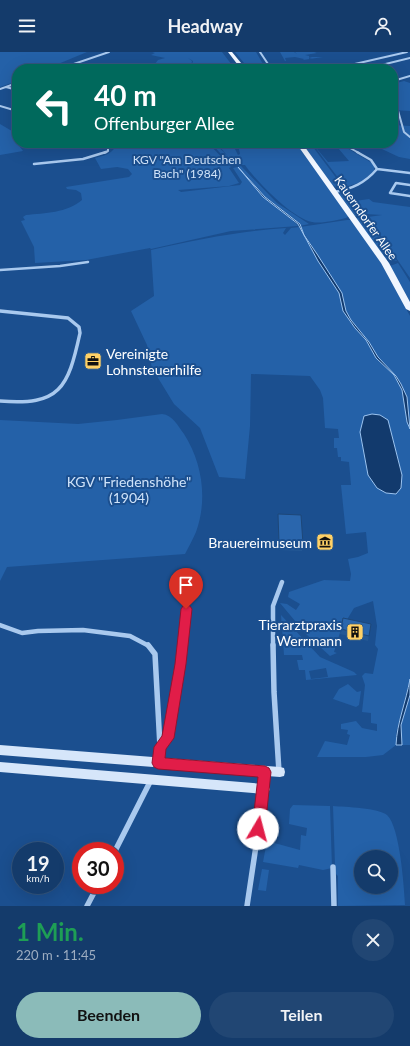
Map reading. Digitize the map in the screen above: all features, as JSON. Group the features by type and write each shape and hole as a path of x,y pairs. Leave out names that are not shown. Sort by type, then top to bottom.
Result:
{"main road":[{"path":"224,52 233,64"},
{"path":"230,52 240,64"},
{"name":"Kauerndorfer Allee","path":"303,148 385,263 410,309"}],"street":[{"path":"73,64 109,52"},
{"path":"260,52 266,62 269,64"},
{"path":"355,64 407,52"},
{"path":"400,54 410,58"},
{"path":"387,64 410,58"},
{"path":"398,80 410,76"},
{"path":"0,89 12,85"},
{"path":"5,87 12,89"},
{"path":"0,106 12,110"},
{"path":"398,112 404,132 410,137"},
{"path":"34,164 98,156 108,151 108,148"},
{"path":"349,148 368,159 377,166 377,169"},
{"path":"333,190 349,190 356,187 367,180 377,169"},
{"path":"377,169 410,173"},
{"path":"410,185 396,183 390,193 410,196"},
{"path":"0,270 60,266 88,262"},
{"path":"0,311 68,318 79,327 80,333 67,375 60,389 44,399 34,401 0,402"},
{"path":"0,750 280,772 274,692 273,606 282,582"},
{"path":"160,747 168,738 181,664 186,609"},
{"path":"0,625 22,634 54,630 104,632 130,636 149,646 155,654 160,747 158,763"},
{"path":"0,767 264,789"},
{"path":"247,906 264,789 265,772"},
{"path":"120,842 151,780"},
{"path":"333,867 334,906"},
{"path":"87,906 93,894"}],"green space":[{"path":"0,52 87,52 58,64 12,64 12,83 0,87"},
{"path":"152,52 222,52 231,64 192,64 193,61 188,58 192,61 191,64 155,64 158,60 165,58 151,55 155,53"},
{"path":"235,52 256,52 263,64 245,64"},
{"path":"280,52 294,52 297,54 295,52 314,52 317,53 305,55 309,57 323,57 303,60 304,59 295,57 285,58 285,61"},
{"path":"404,81 410,83 410,111 398,110 398,83"},
{"path":"0,124 12,131 12,148 21,148 23,151 0,155"},
{"path":"398,125 410,126 410,159 399,157 380,148 398,148"},
{"name":"KGV \"Am Deutschen Bach\" (1984)","path":"114,148 213,148 231,167 229,168 239,183 229,186 178,190 181,192 240,185 242,182 233,168 241,166 277,203 309,224 300,226 300,224 265,197 239,167 263,197 288,215 298,226 231,231 151,249 86,260 35,263 34,247 21,221 25,220 23,217 26,215 48,213 70,208 82,200 81,193 76,190 67,189 66,187 129,177 132,174 128,169 117,167 101,169 95,158 106,155"},
{"path":"216,148 219,148 228,156 221,148 233,148 238,155 240,154 239,149 237,148 300,148 349,216 329,222 312,222 304,219 285,207 257,180 245,165 231,165"},
{"path":"306,148 314,148 343,187 338,188 332,185"},
{"path":"316,148 328,162 349,161 338,148 347,148 372,163 374,166 374,171 361,182 345,187"},
{"path":"345,191 364,214 364,216 355,216 339,194"},
{"path":"369,199 373,202 410,207 410,278 368,217 382,215 366,214 355,201"},
{"path":"366,217 397,261 385,259 356,218"},
{"path":"351,220 380,261 410,316 410,423 407,408 407,397 401,384 396,376 378,357 369,342 351,320 346,311 343,295 300,227"},
{"path":"299,227 339,293 343,306 355,328 366,340 376,358 394,375 402,390 407,422 410,429 410,679 396,733 396,745 383,755 366,757 317,757 325,741 347,745 350,735 347,734 348,730 341,729 341,724 356,721 362,728 377,731 377,724 371,723 371,713 362,712 365,685 362,676 365,673 373,674 378,649 375,645 377,626 373,601 354,608 345,623 343,623 334,652 337,653 330,656 306,634 280,603 287,604 296,610 300,604 288,597 289,592 324,580 350,581 351,574 348,559 368,553 366,532 346,534 341,485 351,485 349,462 341,461 341,457 338,457 337,448 334,448 334,438 339,438 338,429 325,428 323,398 320,390 310,376 251,374 250,426 245,479 219,477 200,428 174,404 152,368 147,345 131,311 154,296 151,250 201,239 252,231 286,228 283,233 285,235 291,228","holes":["388,420 402,475 368,475 360,432"]},
{"path":"398,263 410,282 410,302 390,266"},
{"name":"KGV \"Friedenshöhe\" (1904)","path":"162,414 169,416 184,434 195,456 201,481 202,507 200,519 196,532 185,554 7,567 0,581 0,420 78,424"},
{"path":"281,615 320,657 354,672 357,675 306,680 305,670 299,670 297,660 303,660 302,655 284,655","holes":["326,668 328,677 311,679 309,671"]},
{"path":"348,684 357,692 361,691 359,705 356,707 333,699 339,689"},
{"path":"410,695 410,745 402,745 401,725"},
{"path":"293,805 330,806 332,868 323,870 299,865 298,868 263,862 267,841 300,850 301,835 306,836 307,828 289,824 290,809"},
{"path":"333,806 370,809 387,815 395,832 398,844 405,905 338,906 338,876 335,873"},
{"path":"262,869 269,870 266,891 258,890"}],"shaded area":[{"path":"238,167 265,197 300,224 304,235 342,293 346,311 351,320 369,342 378,357 396,376 401,384 407,397 410,429 407,422 402,390 394,375 376,358 366,340 343,311 339,293 318,261 298,224 263,197"},
{"path":"372,414 380,415 388,420 402,475 401,488 396,494 386,493 377,488 368,475 360,432 364,416"},
{"path":"410,679 410,695 401,725 402,745 396,745 398,728"}],"building":[{"path":"278,514 301,515 303,544 279,543"},
{"path":"343,618 371,624 369,636 341,629"}],"place":[{"name":"Vereinigte Lohnsteuerhilfe","path":"93,361"},
{"name":"Brauereimuseum","path":"325,542"},
{"name":"Tierarztpraxis Werrmann","path":"355,632"}],"route":[{"path":"186,609 181,664 168,738 160,747 158,763 265,772 263,799 258,829"}]}
